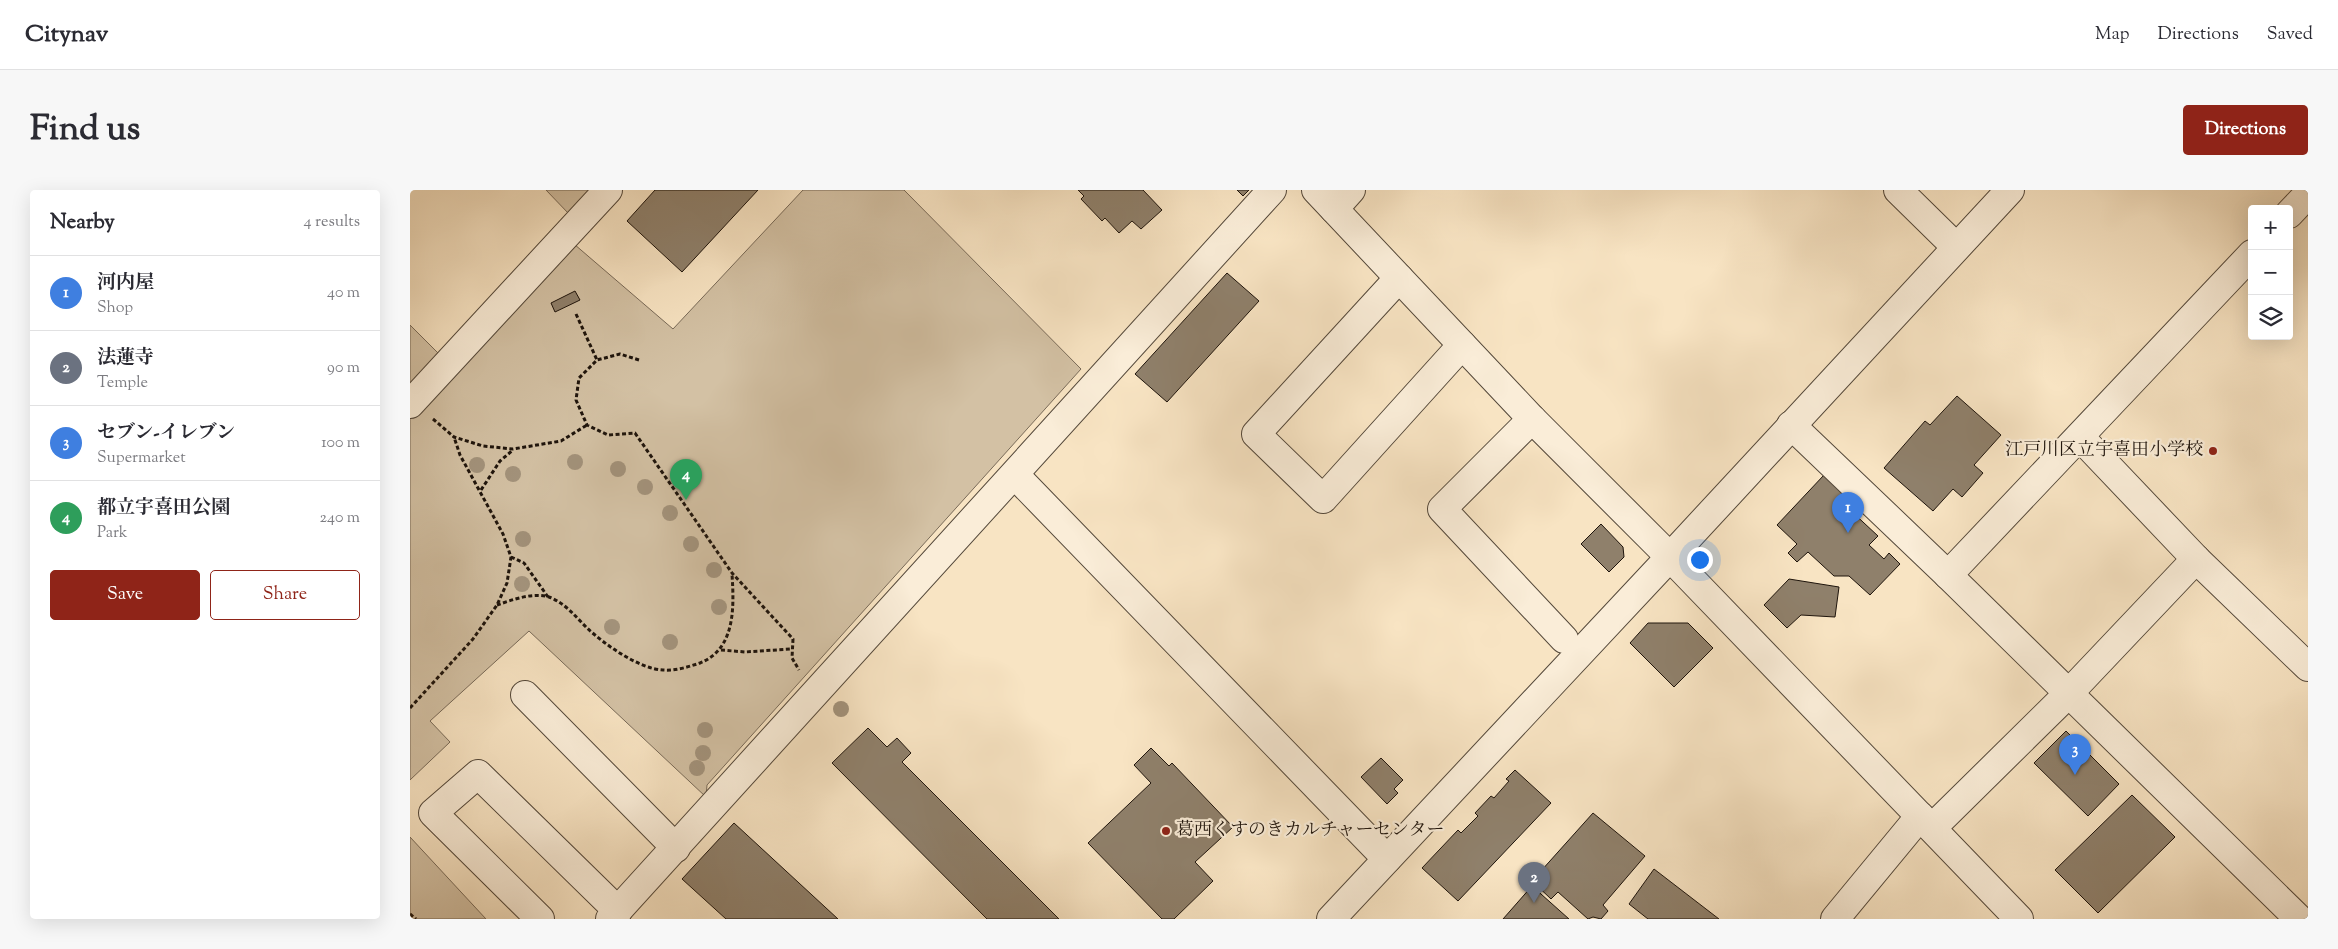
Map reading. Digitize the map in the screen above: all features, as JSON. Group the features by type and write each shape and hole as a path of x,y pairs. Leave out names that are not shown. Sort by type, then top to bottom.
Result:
{"street":[{"path":"421,411 608,190"},
{"path":"540,919 433,813 478,774 614,915 1272,190"},
{"path":"1898,190 1956,247"},
{"path":"1330,919 1670,557 2010,190"},
{"path":"2293,210 2308,194"},
{"path":"1334,196 1400,278 1532,419 1670,557 2020,919"},
{"path":"1948,575 2248,258"},
{"path":"1400,278 1256,434 1323,499 1462,345"},
{"path":"1532,419 1442,509 1564,639"},
{"path":"1791,425 1948,575 2299,919"},
{"path":"2080,437 2196,559 2308,668"},
{"path":"1016,474 1387,859"},
{"path":"1835,919 1926,822 2069,694 2196,559"},
{"path":"525,695 676,848"}],"path":[{"path":"576,314 597,360"},
{"path":"639,360 620,354 597,360 579,378 576,400 587,424 608,435 635,433 732,573 793,639 791,649 796,668 821,688"},
{"path":"421,411 454,437 483,446 513,449 561,441 587,424"},
{"path":"410,708 473,639 497,605 506,583 512,557 481,490 460,455 454,437"},
{"path":"481,490 500,460 513,449"},
{"path":"512,557 524,563 548,597 570,609 588,629 611,647 635,662 662,670 685,668 707,660 721,650 731,624 734,597 732,573"},
{"path":"497,605 520,597 548,597"},
{"path":"721,650 745,652 791,649"},
{"path":"410,914 416,919"}],"shaded area":[{"path":"546,190 591,190 569,214"},
{"path":"803,190 904,190 1081,369 707,785 706,797 529,631 430,721 450,742 410,780 410,325 456,371 574,244 673,329"},
{"path":"410,837 486,919 410,919"}],"building":[{"path":"655,190 758,190 682,272 627,221"},
{"path":"1078,190 1143,190 1162,210 1141,229 1132,221 1119,233 1105,218 1102,221 1081,199 1084,196"},
{"path":"1237,190 1249,190 1243,196"},
{"path":"1227,273 1259,301 1167,402 1135,374"},
{"path":"575,291 580,300 555,312 551,303"},
{"path":"1957,396 2001,435 1974,465 1983,473 1962,497 1953,489 1933,511 1884,468 1925,421 1930,425"},
{"path":"1824,475 1844,494 1840,497 1843,500 1846,497 1853,504 1849,509 1878,536 1869,545 1884,559 1889,553 1900,564 1870,595 1849,576 1834,576 1808,552 1797,562 1788,553 1797,544 1777,525"},
{"path":"1601,524 1623,547 1624,557 1609,572 1581,544"},
{"path":"1789,579 1839,587 1835,617 1801,615 1787,628 1764,605"},
{"path":"1648,623 1688,623 1713,648 1674,687 1630,643"},
{"path":"868,728 887,747 897,738 911,753 902,762 1059,919 987,919 832,763"},
{"path":"2066,731 2119,784 2088,816 2034,763"},
{"path":"1151,748 1169,766 1172,763 1233,827 1195,862 1213,881 1174,919 1162,919 1088,843 1151,783 1134,765"},
{"path":"1381,758 1403,780 1394,789 1398,793 1387,804 1361,777"},
{"path":"1515,770 1551,803 1458,901 1422,868 1458,830 1461,833 1478,816 1475,813 1491,796 1494,798 1509,781 1506,779"},
{"path":"2132,795 2175,837 2098,913 2055,870"},
{"path":"1593,813 1645,856 1603,905 1608,911 1601,919 1593,917 1588,919 1558,892 1551,899 1532,881"},
{"path":"734,823 838,919 726,919 682,879"},
{"path":"1654,869 1719,919 1648,919 1629,904"},
{"path":"1532,886 1569,919 1503,919"}],"place":[{"name":"江戸川区立宇喜田小学校","path":"2213,451"},
{"name":"都立宇喜田公園","path":"686,500"},
{"name":"河内屋","path":"1848,533"},
{"name":"セブン-イレブン","path":"2075,775"},
{"name":"葛西くすのきカルチャーセンター","path":"1166,831"},
{"name":"法蓮寺","path":"1534,903"}]}
